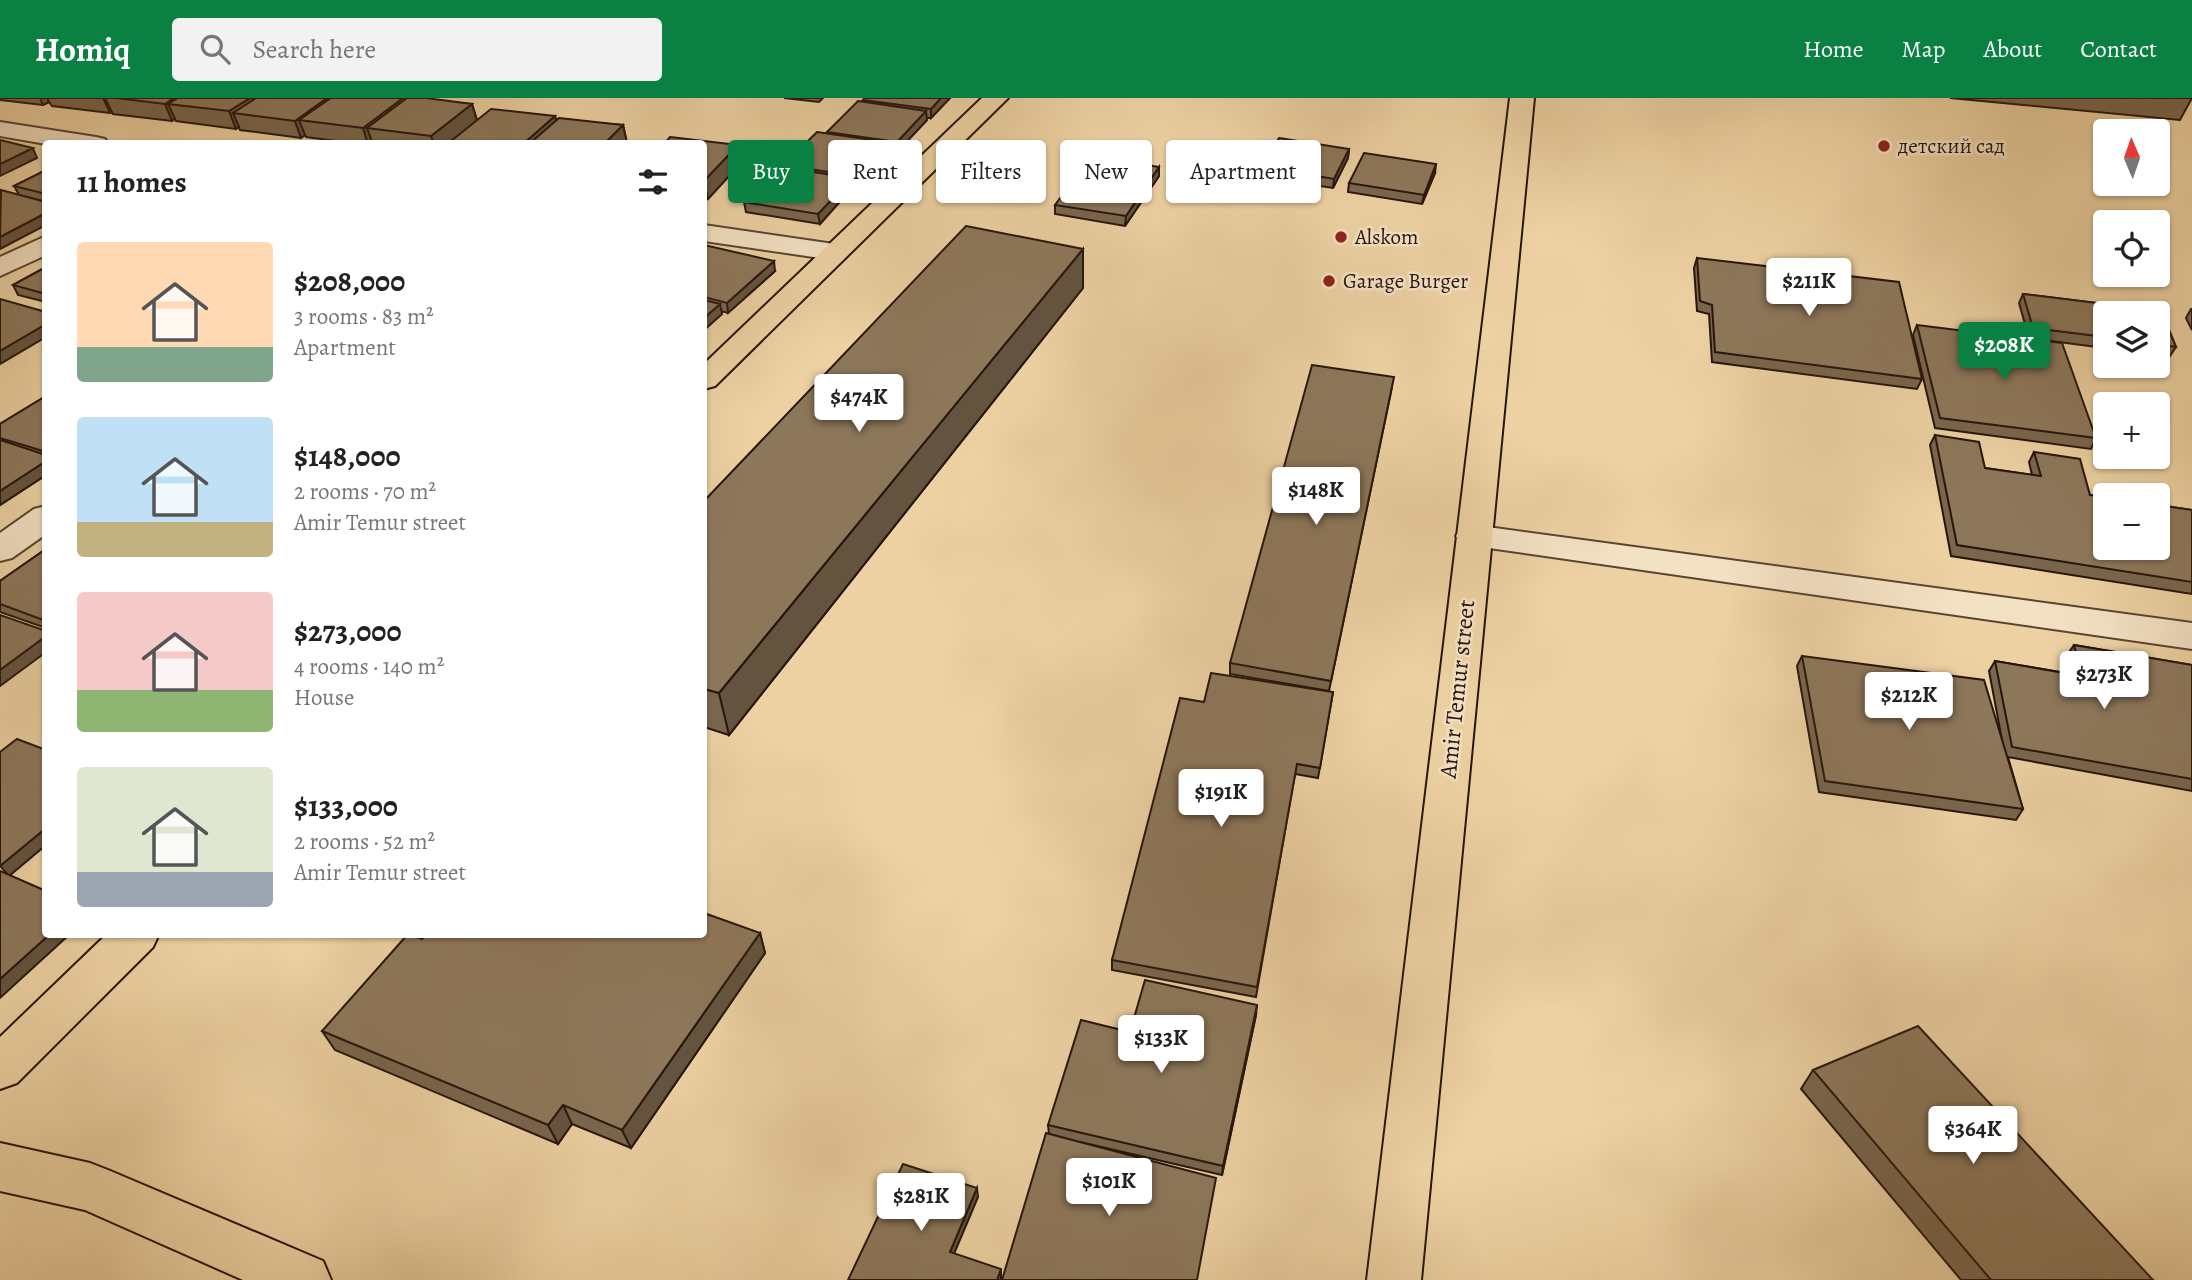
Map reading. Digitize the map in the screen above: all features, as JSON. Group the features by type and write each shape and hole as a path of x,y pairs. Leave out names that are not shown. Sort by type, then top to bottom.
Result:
{"main road":[{"path":"707,377 996,98"},
{"name":"Amir Temur street","path":"1394,1280 1522,98"},
{"path":"0,1068 132,938"},
{"path":"0,1167 90,1187 304,1280"}],"street":[{"path":"0,129 70,140"},
{"path":"707,233 834,252"},
{"path":"0,268 42,246"},
{"path":"0,550 42,520"},
{"path":"1473,536 2192,636"}],"building":[{"path":"116,98 174,98 165,104"},
{"path":"178,98 250,98 229,111 168,104"},
{"path":"256,98 327,98 295,121 233,113"},
{"path":"331,98 403,98 363,128 299,120"},
{"path":"407,98 472,104 431,136 367,128"},
{"path":"941,98 931,109 863,100"},
{"path":"858,101 926,111 899,140 827,132"},
{"path":"491,109 555,116 528,140 452,140"},
{"path":"559,118 623,125 608,140 534,140"},
{"path":"817,132 872,140 828,140 828,172 814,170 814,140 809,140"},
{"path":"670,137 696,140 667,140"},
{"path":"0,140 33,148 0,164"},
{"path":"707,141 728,144 728,156 707,178"},
{"path":"1321,145 1349,149 1334,179 1321,177"},
{"path":"1364,153 1436,164 1424,195 1349,183"},
{"path":"1152,166 1159,167 1152,177"},
{"path":"42,172 42,193 14,186"},
{"path":"814,172 828,174 828,203 818,214 750,203 814,203"},
{"path":"1,190 42,201 42,215 0,237"},
{"path":"1060,198 1060,203 1135,203 1126,216 1055,205"},
{"path":"966,226 1083,249 719,693 707,690 707,498"},
{"path":"707,246 774,261 727,303 707,298"},
{"path":"1697,258 1899,282 1922,379 1715,352 1712,305 1700,301"},
{"path":"42,269 42,293 13,285"},
{"path":"2023,294 2093,303 2093,336 2033,328"},
{"path":"0,299 42,311 42,326 0,351"},
{"path":"707,301 720,304 707,315"},
{"path":"1917,325 2062,343 2093,430 2093,438 1940,418"},
{"path":"2170,333 2176,347 2170,346"},
{"path":"1312,365 1394,377 1331,681 1230,663"},
{"path":"42,398 42,451 0,438 0,424"},
{"path":"1935,435 1979,442 1985,468 2041,476 2034,452 2080,459 2090,495 2093,495 2093,560 2170,560 2170,507 2192,510 2192,582 1957,545"},
{"path":"0,440 42,454 42,464 0,491"},
{"path":"42,552 42,620 0,604 0,581"},
{"path":"0,615 42,630 42,639 0,670"},
{"path":"2074,645 2192,665 2192,779 2012,747 1995,661 2082,676"},
{"path":"1802,656 1984,680 2023,809 1825,781"},
{"path":"1211,673 1333,692 1320,768 1297,764 1257,987 1112,960 1180,698 1204,702"},
{"path":"17,739 42,748 42,831 0,866 0,752"},
{"path":"0,871 42,889 42,938 46,938 0,979"},
{"path":"707,914 760,933 622,1130 563,1105 548,1125 322,1031 404,938 707,938"},
{"path":"1145,980 1257,1005 1223,1166 1048,1125 1081,1020 1130,1032"},
{"path":"1918,1026 2153,1280 1991,1280 1813,1070"},
{"path":"1046,1133 1216,1178 1197,1280 1002,1280"},
{"path":"903,1164 977,1188 950,1252 1001,1269 997,1280 848,1280"}],"place":[{"name":"детский сад","path":"1884,146"},
{"name":"Alskom","path":"1341,237"},
{"name":"Garage Burger","path":"1329,281"}]}
